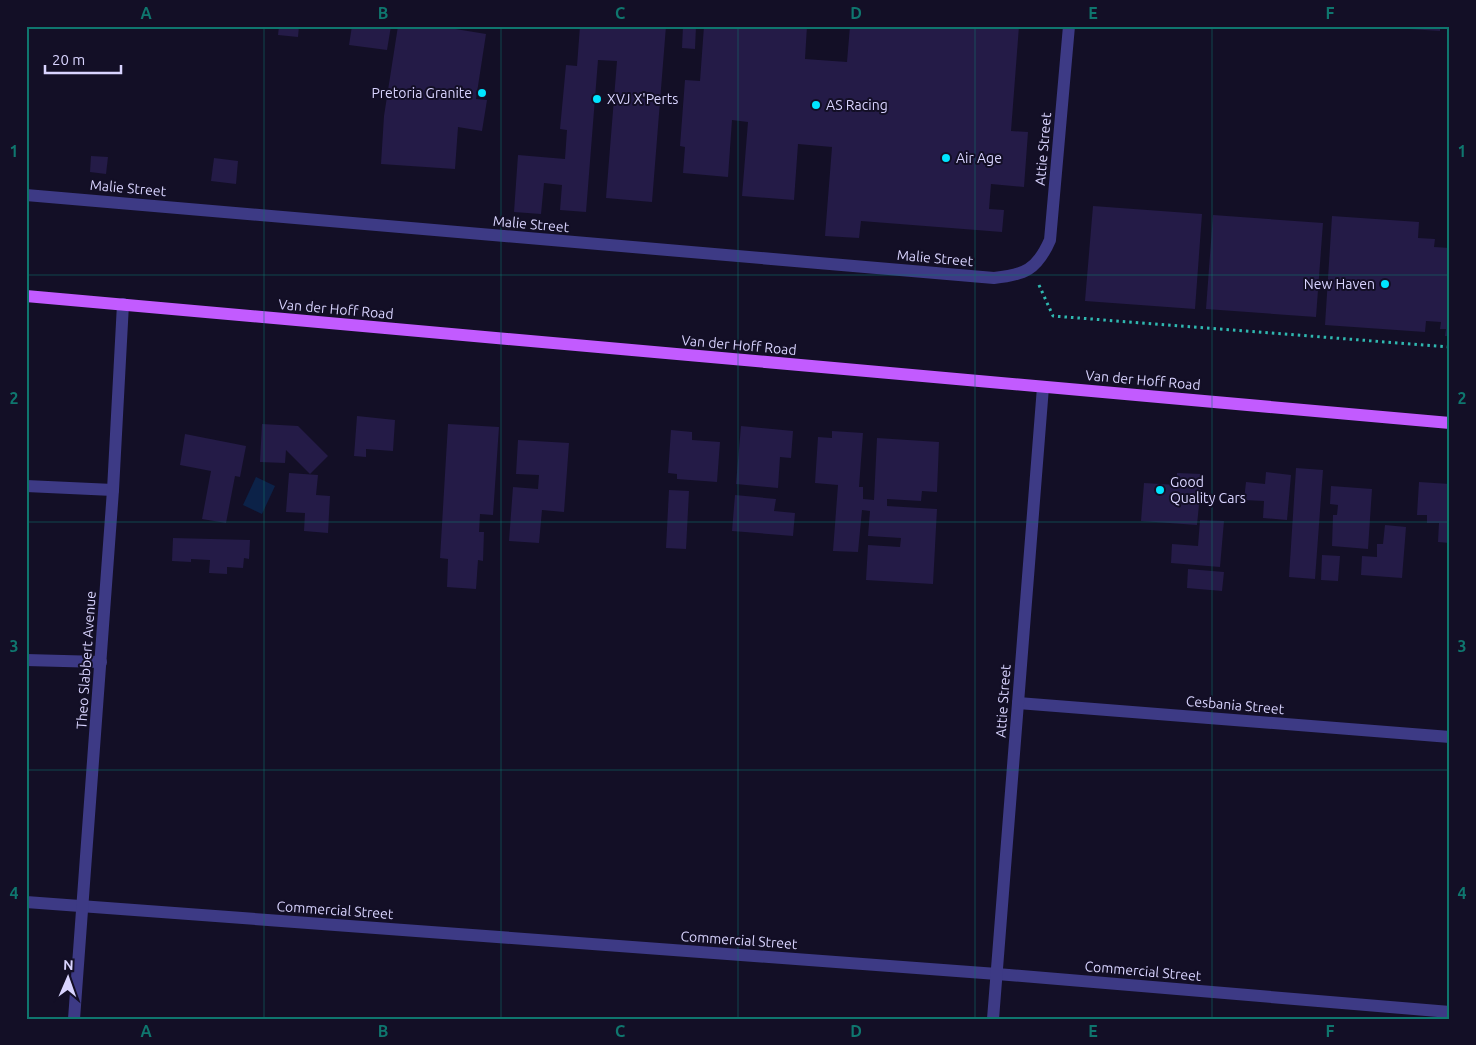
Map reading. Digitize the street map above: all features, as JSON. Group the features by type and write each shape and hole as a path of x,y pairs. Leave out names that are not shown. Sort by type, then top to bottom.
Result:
{"main road":[{"name":"Van der Hoff Road","path":"26,296 1450,423"}],"street":[{"name":"Attie Street","path":"1032,268 1044,256 1050,240 1069,26"},
{"name":"Malie Street","path":"26,195 994,278 1016,276 1032,268"},
{"name":"Theo Slabbert Avenue","path":"74,1019 113,490 124,304"},
{"name":"Attie Street","path":"993,1019 1043,386"},
{"path":"26,486 113,490"},
{"path":"26,660 100,662"},
{"name":"Cesbania Street","path":"1018,702 1450,737"},
{"name":"Commercial Street","path":"26,902 997,974 1450,1012"}],"path":[{"path":"1032,268 1053,316 1450,347"}],"water":[{"path":"256,477 275,486 262,514 243,505"}],"building":[{"path":"279,26 299,26 298,37 278,35"},
{"path":"352,26 391,26 387,50 349,45"},
{"path":"398,26 437,26 486,34 476,99 487,100 482,131 458,127 455,169 381,164 384,116"},
{"path":"580,26 666,26 652,202 606,198 617,61 598,60 586,212 560,210 562,185 544,183 541,214 514,212 518,155 565,159 567,130 560,129 566,65 577,66"},
{"path":"683,26 696,26 695,49 682,48"},
{"path":"704,26 807,26 805,59 847,62 850,26 1019,26 1011,131 1028,132 1024,187 991,184 989,209 1004,210 1002,232 861,221 859,238 825,236 832,147 798,144 794,200 742,196 748,122 732,120 728,177 683,173 685,147 680,146 685,80 700,81"},
{"path":"1393,26 1440,26 1440,31 1393,28"},
{"path":"91,156 108,157 106,174 90,172"},
{"path":"214,158 238,161 236,184 211,181"},
{"path":"1093,206 1202,214 1195,309 1085,301"},
{"path":"1213,215 1323,223 1316,317 1206,309"},
{"name":"New Haven","path":"1332,216 1419,222 1418,238 1435,239 1434,247 1450,248 1450,336 1445,336 1446,329 1440,329 1441,322 1426,321 1425,332 1325,325"},
{"path":"357,416 395,420 393,451 366,449 366,457 354,456"},
{"path":"262,424 298,426 328,456 310,474 286,450 285,463 260,462"},
{"path":"448,424 499,427 493,515 480,514 479,532 484,532 483,561 478,560 476,589 447,587 448,559 440,558"},
{"path":"741,426 793,431 791,458 780,457 778,488 736,484"},
{"path":"671,430 692,432 692,440 720,442 717,482 677,479 677,474 668,473"},
{"path":"832,431 863,433 859,487 863,487 863,499 874,500 877,438 939,442 937,492 922,491 921,501 887,499 887,506 937,509 933,584 866,580 868,545 900,547 901,538 868,536 870,511 862,510 858,552 833,551 838,485 815,483 818,437 832,438"},
{"path":"185,434 246,446 240,477 235,476 226,523 202,519 211,471 180,465"},
{"path":"518,440 569,443 564,512 542,510 539,543 509,541 513,487 538,489 539,475 516,474"},
{"path":"1296,468 1323,470 1315,579 1289,577"},
{"path":"1266,472 1291,475 1287,520 1263,518 1264,501 1244,500 1246,482 1265,484"},
{"path":"289,473 318,475 316,495 330,496 328,533 304,531 305,513 286,512"},
{"path":"1177,473 1202,474 1197,525 1141,521 1144,483 1177,485"},
{"path":"1419,482 1450,484 1450,543 1438,542 1439,523 1427,523 1427,515 1417,515"},
{"path":"1331,486 1372,489 1368,549 1332,546 1333,515 1337,515 1338,505 1330,504"},
{"path":"669,490 689,491 686,549 666,548"},
{"path":"735,495 776,499 774,511 795,513 793,536 732,531"},
{"path":"1200,520 1224,521 1220,567 1171,563 1172,544 1198,546"},
{"path":"1385,525 1406,527 1402,578 1361,575 1362,556 1377,557 1377,544 1383,544"},
{"path":"173,538 250,540 249,559 244,558 243,568 227,567 227,574 209,573 210,560 172,561"},
{"path":"1322,555 1340,556 1338,581 1321,580"},
{"path":"1188,569 1224,572 1222,591 1187,588"}],"place":[{"name":"Pretoria Granite","path":"482,93"},
{"name":"XVJ X'Perts","path":"597,99"},
{"name":"AS Racing","path":"816,105"},
{"name":"Air Age","path":"946,158"},
{"name":"New Haven","path":"1385,284"},
{"name":"Good Quality Cars","path":"1160,490"}]}
